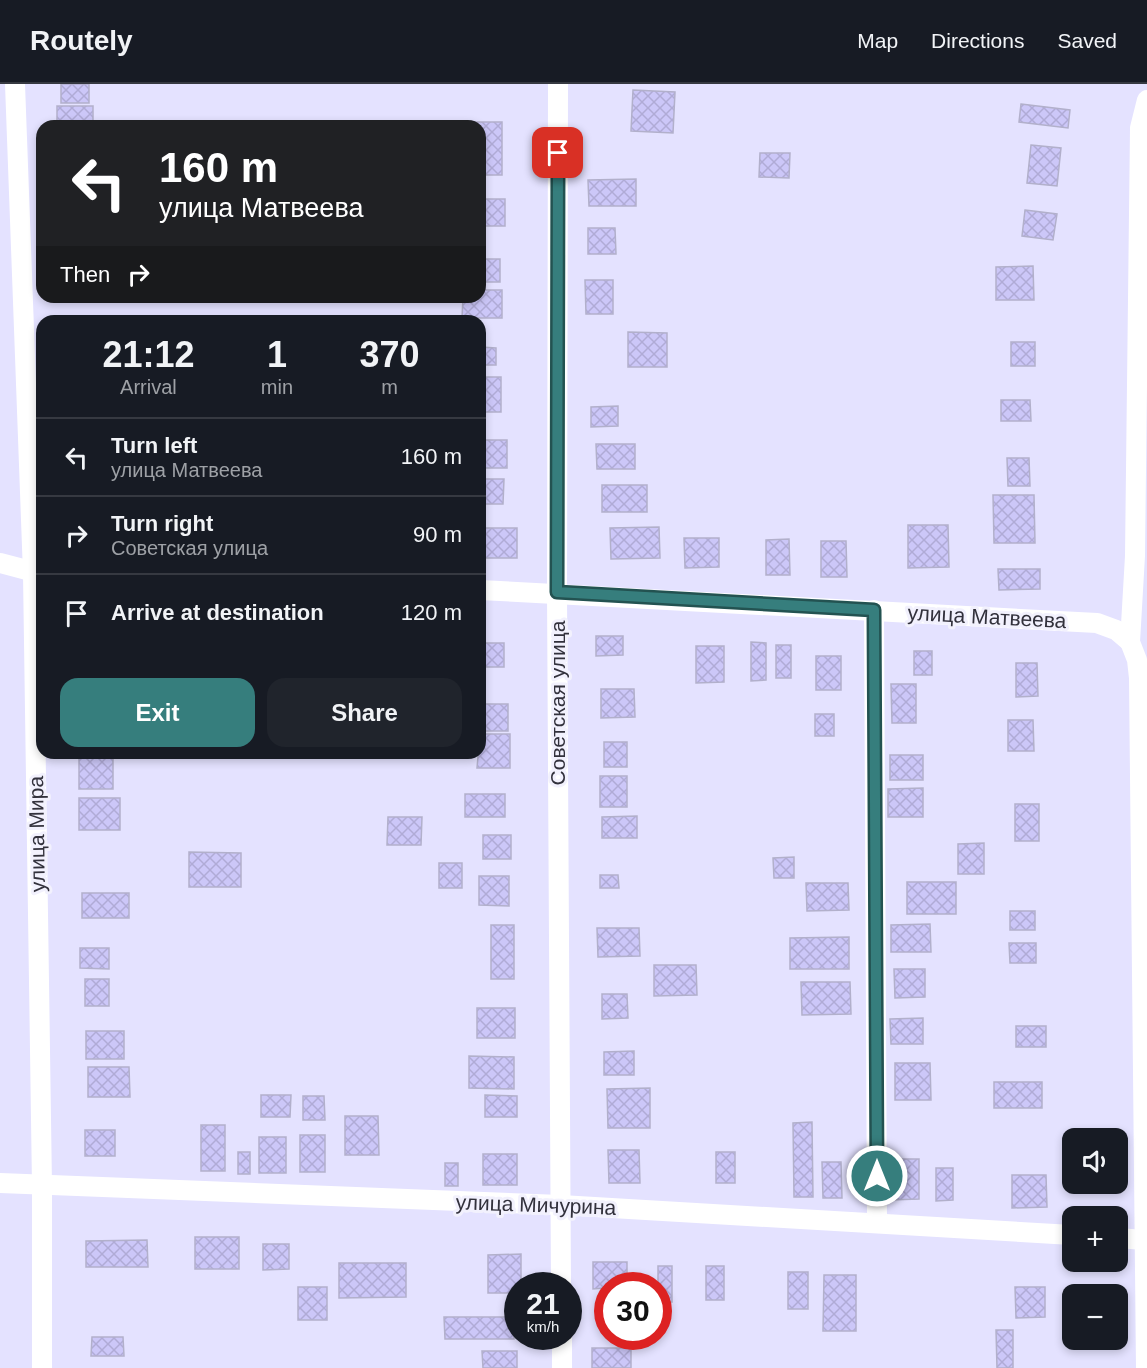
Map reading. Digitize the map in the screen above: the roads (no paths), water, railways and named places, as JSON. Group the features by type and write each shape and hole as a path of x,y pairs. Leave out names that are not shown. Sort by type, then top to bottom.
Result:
{"street":[{"name":"улица Мира","path":"15,84 36,531"},
{"name":"Советская улица","path":"558,84 557,592 561,1272"},
{"path":"1146,1368 1139,689 1137,660 1130,642 1135,556 1140,128 1147,100"},
{"path":"0,563 36,573"},
{"name":"улица Матвеева","path":"486,590 557,592 1097,624 1116,630 1130,642"},
{"path":"874,610 877,1223"},
{"name":"улица Мира","path":"39,759 42,1368"},
{"name":"улица Мичурина","path":"0,1183 561,1205 1062,1234"},
{"path":"1128,1239 1144,1240"},
{"path":"562,1350 562,1368"}]}
